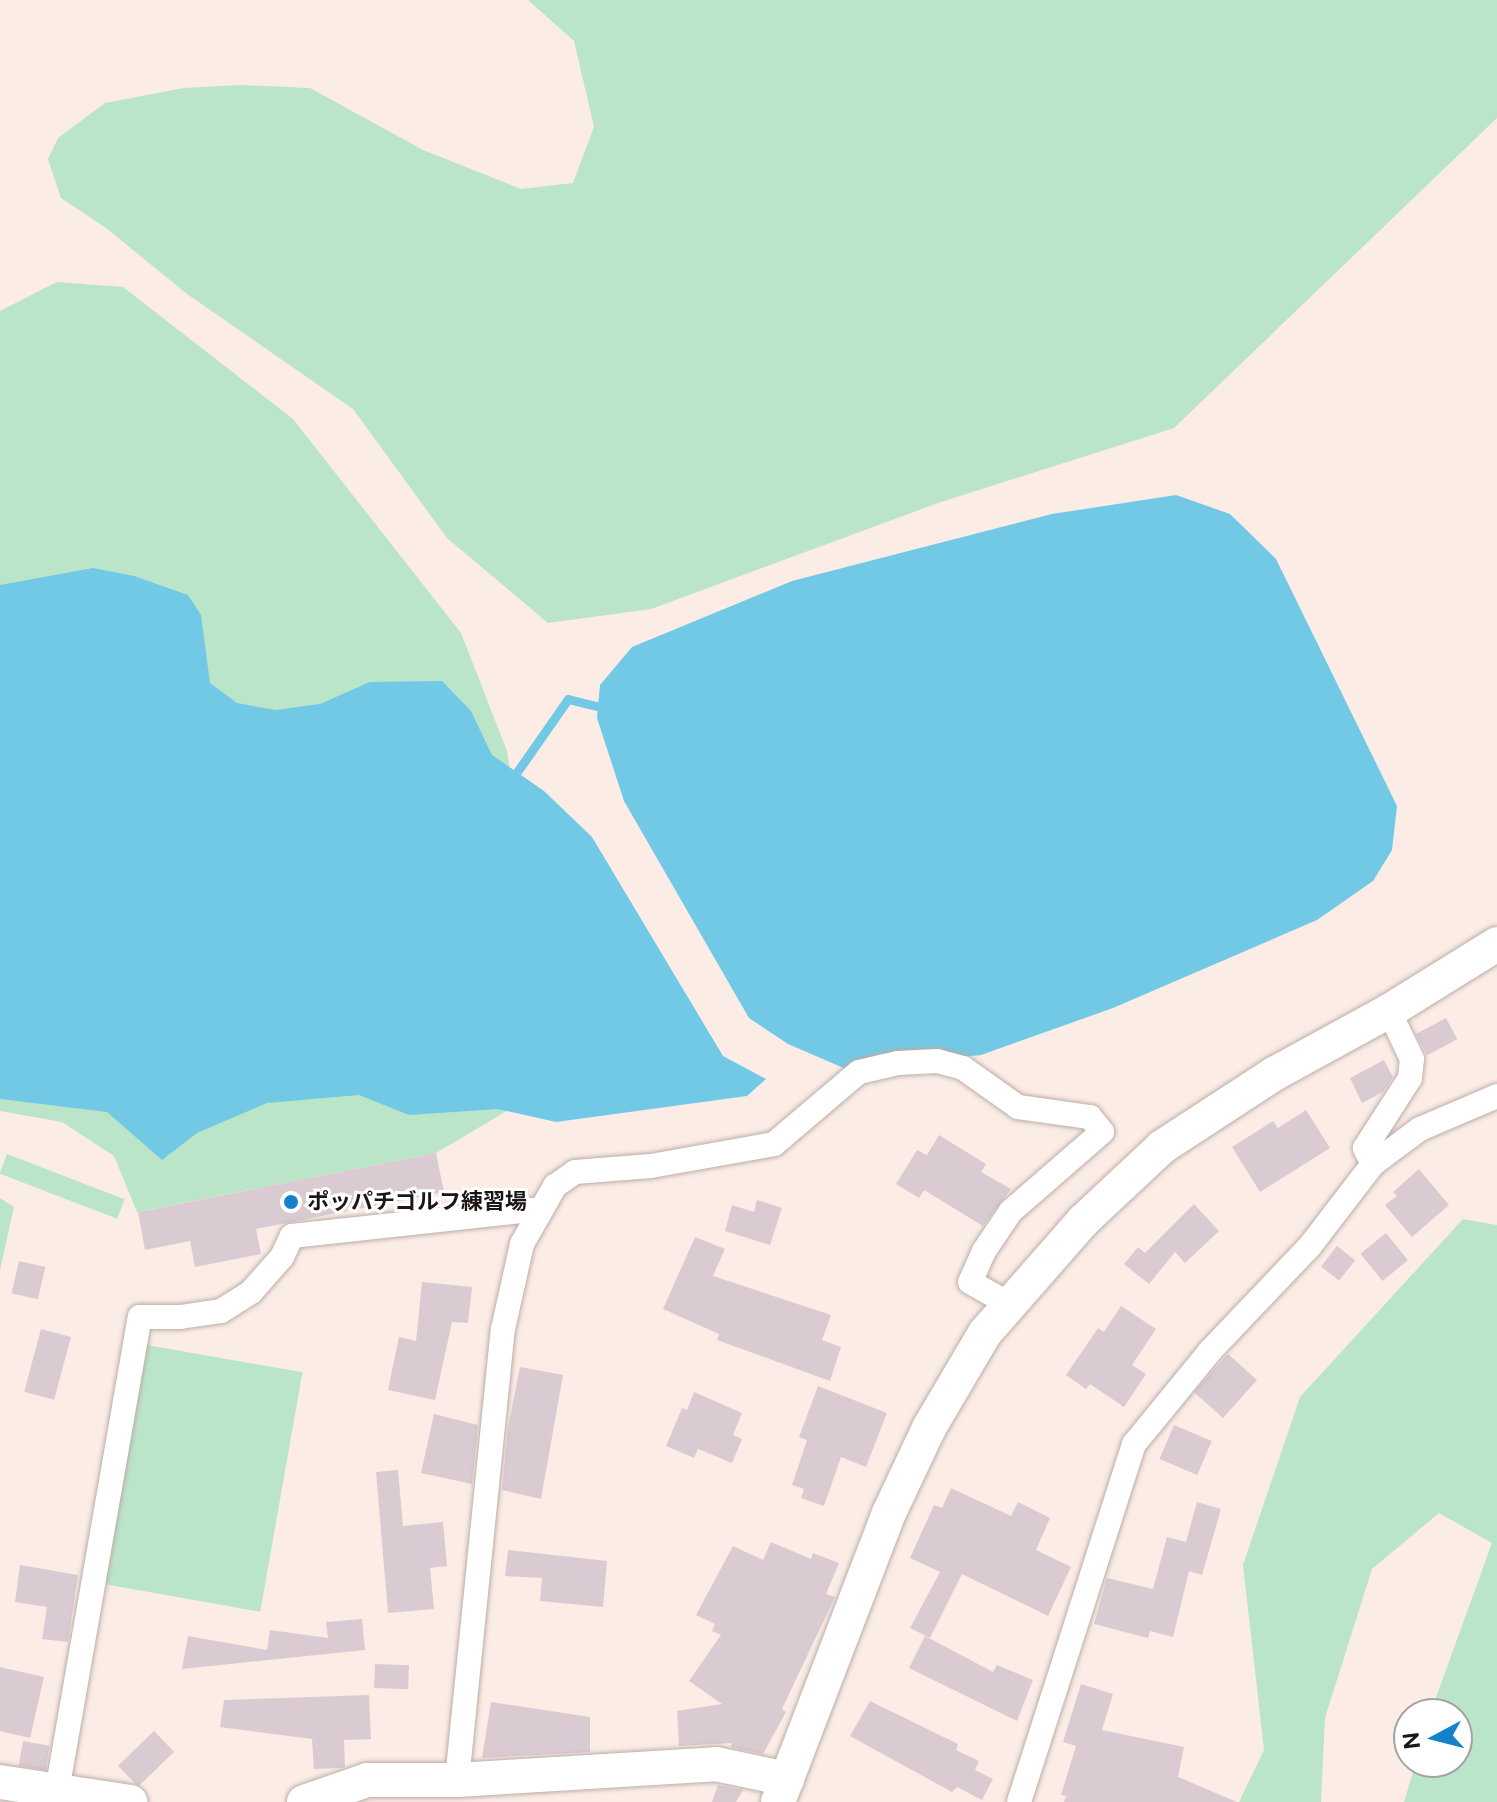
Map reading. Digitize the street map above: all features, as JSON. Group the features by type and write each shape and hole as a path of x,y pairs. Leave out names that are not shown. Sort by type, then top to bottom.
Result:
{"street":[{"path":"304,1802 367,1780 457,1780 716,1764 783,1791 889,1513 929,1428 985,1333 1083,1221 1162,1147 1274,1074 1389,1011 1497,944"},
{"path":"1373,1164 1365,1148 1410,1078 1412,1059 1389,1011"},
{"path":"457,1780 503,1329 522,1244 555,1186 575,1172 651,1166 774,1144 859,1072 898,1063 937,1061 963,1068 1018,1107 1090,1117 1102,1132 1011,1211 984,1251 970,1282 1011,1305"},
{"path":"1019,1802 1134,1444 1210,1351 1310,1246 1373,1164 1420,1129 1497,1096"},
{"path":"57,1791 140,1317 180,1317 221,1311 251,1292 282,1257 292,1236 542,1209"},
{"path":"0,1782 130,1802"}],"green space":[{"path":"528,0 1497,0 1497,118 1174,428 938,503 651,609 548,623 447,538 353,409 187,294 106,228 61,198 48,159 58,138 105,103 184,88 240,85 310,88 423,150 521,189 573,183 594,127 574,41"},
{"path":"57,282 123,287 293,419 461,633 507,751 557,1081 436,1153 137,1212 114,1156 62,1122 0,1111 0,311"},
{"path":"7,1154 125,1199 117,1219 0,1174"},
{"path":"0,1198 14,1207 0,1270"},
{"path":"1463,1219 1497,1225 1497,1802 1404,1802 1411,1778 1473,1778 1473,1698 1436,1698 1492,1543 1439,1513 1372,1569 1325,1718 1321,1802 1239,1802 1264,1750 1243,1565 1300,1397"},
{"path":"136,1343 302,1372 260,1612 94,1582"}],"water":[{"path":"1176,495 1230,514 1276,559 1397,806 1392,850 1373,881 1317,920 1113,1008 981,1055 846,1069 788,1044 749,1018 624,801 597,718 600,685 632,647 792,581 1052,514"},
{"path":"93,568 134,576 188,595 201,615 210,683 237,703 275,710 320,704 370,682 442,681 471,711 492,755 544,791 592,837 723,1056 766,1079 747,1096 556,1122 498,1109 409,1115 359,1095 267,1103 197,1133 162,1160 107,1112 0,1099 0,585"}],"building":[{"path":"1446,1018 1457,1039 1427,1055 1416,1034"},
{"path":"1384,1060 1393,1077 1383,1092 1362,1103 1350,1078"},
{"path":"1306,1110 1330,1148 1260,1192 1232,1147 1273,1121 1278,1128"},
{"path":"939,1135 986,1164 981,1172 1011,1189 983,1226 924,1190 919,1198 896,1184 917,1150 927,1155"},
{"name":"ポッパチゴルフ練習場","path":"436,1153 444,1192 256,1229 261,1254 195,1267 190,1241 145,1250 138,1212"},
{"path":"1419,1169 1449,1205 1412,1237 1385,1205 1397,1196 1393,1192"},
{"path":"757,1200 782,1208 770,1245 725,1231 732,1205 754,1212"},
{"path":"1194,1204 1219,1231 1185,1263 1175,1252 1149,1284 1124,1264 1138,1247 1145,1253"},
{"path":"1386,1233 1408,1260 1382,1281 1360,1254"},
{"path":"695,1237 725,1249 713,1276 831,1315 822,1340 841,1347 830,1381 717,1340 719,1334 663,1309"},
{"path":"1337,1246 1355,1260 1339,1281 1321,1266"},
{"path":"19,1261 45,1267 38,1299 12,1293"},
{"path":"422,1282 472,1287 468,1323 452,1322 435,1400 388,1390 399,1337 416,1341"},
{"path":"1121,1306 1156,1329 1132,1365 1146,1374 1124,1407 1090,1384 1086,1389 1066,1375 1098,1328 1104,1332"},
{"path":"41,1329 71,1337 54,1400 24,1392"},
{"path":"1228,1354 1257,1380 1223,1418 1194,1392"},
{"path":"520,1367 563,1375 541,1499 502,1490 508,1428"},
{"path":"818,1386 887,1413 866,1467 841,1457 824,1506 801,1498 804,1489 792,1485 807,1440 799,1437"},
{"path":"694,1392 742,1413 733,1435 742,1439 732,1463 698,1449 694,1458 666,1446 682,1408 687,1410"},
{"path":"434,1414 478,1425 472,1484 421,1473"},
{"path":"1174,1425 1212,1441 1197,1475 1160,1459"},
{"path":"398,1470 403,1526 443,1522 447,1566 430,1568 434,1609 388,1613 376,1472"},
{"path":"951,1488 1011,1516 1018,1502 1050,1518 1036,1550 1071,1567 1048,1616 962,1574 930,1638 910,1628 940,1572 910,1558 934,1505 942,1508"},
{"path":"1197,1502 1221,1509 1202,1575 1189,1571 1173,1637 1150,1631 1148,1638 1094,1624 1107,1578 1153,1589 1167,1537 1186,1542"},
{"path":"771,1542 811,1559 813,1553 839,1563 826,1594 835,1597 782,1709 786,1712 763,1754 731,1747 732,1743 679,1746 677,1711 722,1704 689,1681 721,1635 712,1631 715,1624 696,1615 733,1546 763,1560"},
{"path":"508,1550 607,1561 603,1607 540,1601 542,1578 505,1576"},
{"path":"20,1565 78,1575 68,1642 42,1639 47,1607 15,1602"},
{"path":"362,1619 365,1650 182,1669 188,1636 267,1650 270,1630 328,1638 326,1622"},
{"path":"925,1636 993,1672 997,1665 1033,1680 1017,1721 909,1668"},
{"path":"375,1664 409,1665 408,1689 374,1688"},
{"path":"0,1667 44,1677 30,1738 0,1731"},
{"path":"1081,1684 1113,1694 1102,1730 1184,1747 1178,1777 1237,1802 1064,1802 1066,1796 1061,1795 1076,1746 1063,1742"},
{"path":"369,1695 371,1739 344,1740 345,1766 342,1768 314,1769 312,1739 220,1727 224,1700"},
{"path":"870,1701 958,1744 956,1750 979,1761 975,1770 993,1779 982,1800 957,1787 952,1792 850,1736"},
{"path":"491,1702 590,1717 590,1752 482,1758"},
{"path":"154,1731 174,1752 138,1787 118,1766"},
{"path":"23,1741 50,1746 45,1770 19,1766"},
{"path":"718,1785 743,1790 736,1802 712,1802"}],"waterway":[{"path":"517,772 568,699 599,707"}],"place":[{"name":"ポッパチゴルフ練習場","path":"291,1202"}]}
